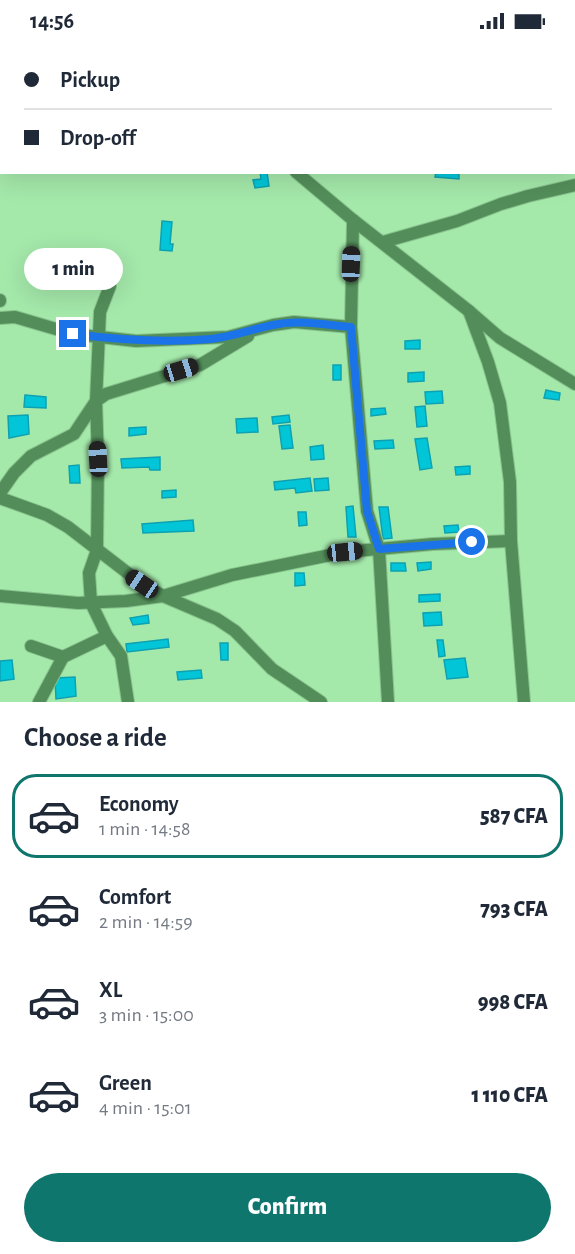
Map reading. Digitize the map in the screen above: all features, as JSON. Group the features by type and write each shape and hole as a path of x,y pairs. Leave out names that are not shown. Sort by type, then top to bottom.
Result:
{"street":[{"path":"298,174 353,220 470,311 500,338 575,384"},
{"path":"383,242 457,221 528,195 575,185"},
{"path":"353,220 351,327 367,511 379,549 388,702"},
{"path":"110,286 100,312 98,337 97,550 89,573 91,603 107,636 121,656 128,702"},
{"path":"470,311 500,403 510,482 511,541 524,702"},
{"path":"0,318 15,317 73,334 136,341 228,337 294,322 351,327"},
{"path":"0,493 14,473 31,456 74,434 96,401 106,394 200,365 262,328"},
{"path":"0,498 47,515 68,527 126,574 162,596 217,619 235,631 272,669 321,702"},
{"path":"0,596 91,603 162,596 258,569 345,552 433,544 511,541"},
{"path":"39,702 63,657 107,636"},
{"path":"31,646 63,657"}],"building":[{"path":"260,174 267,174 269,186 255,188 253,180 261,179"},
{"path":"436,174 459,174 459,179 435,177"},
{"path":"162,221 172,222 170,244 173,244 172,251 160,250"},
{"path":"58,261 59,269 33,272 32,263"},
{"path":"420,340 420,349 405,349 405,341"},
{"path":"333,365 341,365 341,380 333,380"},
{"path":"424,372 424,381 408,382 408,373"},
{"path":"546,390 560,393 559,400 544,398"},
{"path":"442,391 443,403 426,404 425,392"},
{"path":"25,395 46,397 46,408 24,407"},
{"path":"425,406 427,426 417,427 415,407"},
{"path":"385,408 386,414 371,416 371,409"},
{"path":"28,415 29,434 9,438 8,416"},
{"path":"289,415 290,422 273,424 272,417"},
{"path":"257,418 258,432 237,433 236,419"},
{"path":"290,425 293,448 282,449 279,426"},
{"path":"146,427 146,434 129,436 129,428"},
{"path":"427,438 432,468 420,470 415,439"},
{"path":"393,440 394,448 375,449 374,441"},
{"path":"323,445 324,459 311,460 310,447"},
{"path":"160,457 160,470 150,470 149,467 122,468 121,459"},
{"path":"79,465 80,483 70,483 69,466"},
{"path":"470,466 470,474 456,475 455,467"},
{"path":"310,478 312,491 296,493 295,488 275,490 274,482"},
{"path":"328,478 329,490 315,491 314,479"},
{"path":"176,490 176,497 162,498 162,491"},
{"path":"353,506 356,537 348,537 346,507"},
{"path":"379,507 388,507 392,538 383,539"},
{"path":"298,512 306,512 307,525 299,526"},
{"path":"193,520 194,531 143,533 142,524"},
{"path":"458,525 459,532 445,533 444,526"},
{"path":"431,562 431,569 418,571 417,563"},
{"path":"391,563 405,563 406,571 391,571"},
{"path":"295,573 304,573 305,585 295,586"},
{"path":"440,594 440,601 419,602 419,595"},
{"path":"441,612 442,625 424,626 423,613"},
{"path":"148,615 149,623 133,625 130,618"},
{"path":"168,639 169,647 127,652 126,644"},
{"path":"437,640 443,640 445,656 439,657"},
{"path":"220,643 228,643 228,660 221,660"},
{"path":"465,658 468,677 447,679 444,660"},
{"path":"12,660 14,679 0,681 0,661"},
{"path":"201,670 202,678 178,680 177,672"},
{"path":"75,677 76,696 56,699 55,678"}],"route":[{"path":"73,334 136,341 190,340 228,337 294,322 351,327 367,511 379,549 472,542"}]}
